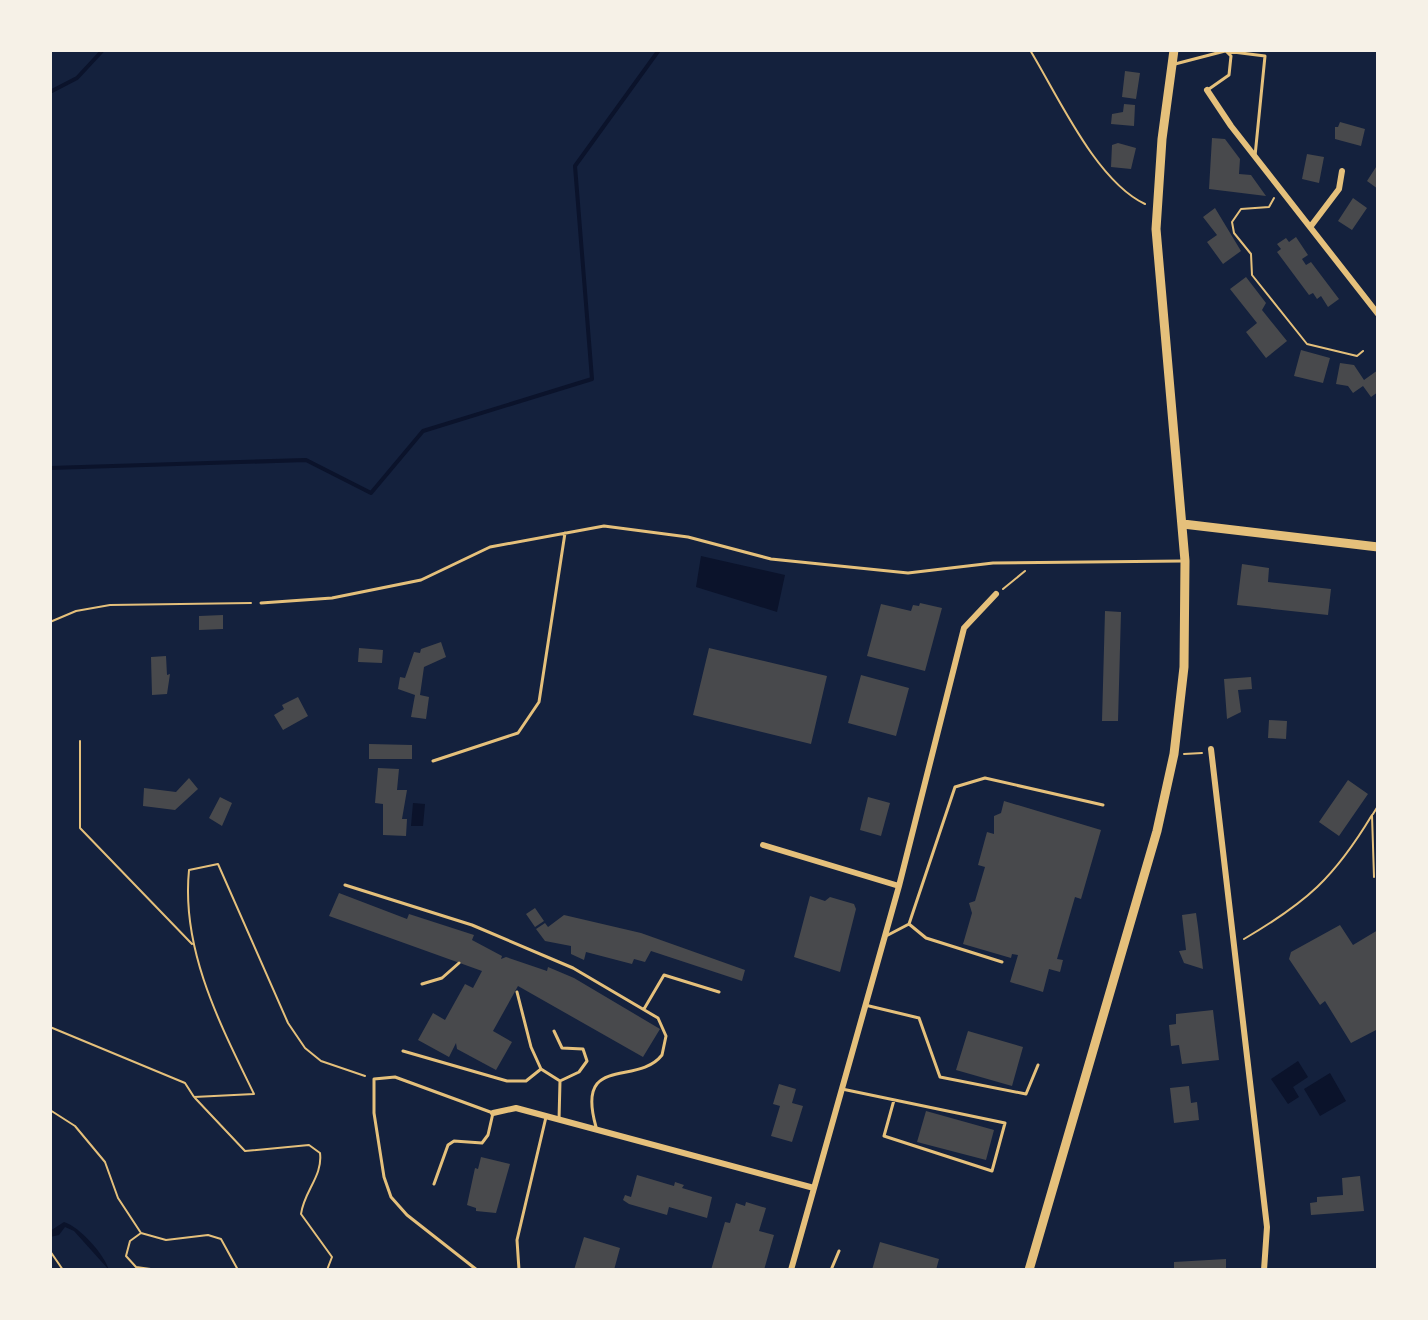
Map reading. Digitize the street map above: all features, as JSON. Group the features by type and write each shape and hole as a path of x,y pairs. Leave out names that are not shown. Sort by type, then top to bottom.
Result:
{"main road":[{"path":"1029,1270 1157,831 1174,754 1184,667 1185,561 1162,317 1156,209 1174,50"},
{"path":"1183,524 1378,547"}],"street":[{"path":"1207,90 1378,314"},
{"path":"1311,226 1339,189 1342,171"},
{"path":"791,1270 899,886 964,628 996,594"},
{"path":"1211,751 1267,1227 1264,1270"},
{"path":"763,845 899,886"},
{"path":"493,1113 516,1108 814,1188"}],"lane":[{"path":"1171,65 1225,50 1265,56 1255,156"},
{"path":"1207,90 1229,75 1231,56 1225,50"},
{"path":"261,603 332,598 421,580 490,547 604,526 688,537 771,559 908,573 1028,562 1185,561"},
{"path":"433,761 518,733 539,702 565,533"},
{"path":"884,937 909,924 955,787 985,778 1103,805"},
{"path":"345,885 472,925 573,968 658,1018 665,1027 666,1044 662,1055 649,1065 602,1079 592,1095 591,1106 597,1131"},
{"path":"909,924 926,938 1002,962"},
{"path":"469,934 472,925"},
{"path":"422,984 442,978 459,963"},
{"path":"644,1009 664,975 719,992"},
{"path":"517,992 531,1047 541,1069 560,1081"},
{"path":"865,1005 919,1018 940,1077 1026,1094 1038,1065"},
{"path":"554,1031 562,1048 583,1049 587,1061 579,1072 560,1081"},
{"path":"403,1051 507,1081 526,1081 541,1069"},
{"path":"434,1184 448,1145 454,1141 482,1143 488,1135 493,1113 395,1077 374,1079 374,1113 384,1177 391,1197 407,1215 477,1270"},
{"path":"559,1120 560,1081"},
{"path":"842,1089 1005,1123 992,1171 884,1136 894,1100"},
{"path":"519,1270 517,1240 546,1117"},
{"path":"831,1270 839,1251"}],"path":[{"path":"1030,50 1119,187 1156,209"},
{"path":"1281,190 1269,207 1241,209 1235,213 1234,233 1251,254 1252,275 1307,344 1357,356 1363,351"},
{"path":"996,594 1024,576 1028,562"},
{"path":"50,622 76,611 110,605 261,603"},
{"path":"80,741 80,828 193,945"},
{"path":"1174,754 1211,751"},
{"path":"1233,946 1309,899 1353,847 1378,806"},
{"path":"1372,815 1374,877"},
{"path":"194,1097 254,1094 221,1026 193,945 186,900 189,870 218,864 288,1023 305,1048 321,1061 374,1079"},
{"path":"50,1027 185,1083 194,1097 245,1151 309,1145 320,1153 322,1165 303,1197 301,1214 332,1257 327,1270"},
{"path":"50,1110 75,1126 105,1162 118,1198 141,1233 166,1240 208,1235 221,1239 238,1270"},
{"path":"141,1233 130,1241 126,1256 136,1267 158,1270"},
{"path":"50,1251 63,1270"}],"water":[{"path":"701,556 785,575 777,612 696,587"},
{"path":"413,803 425,804 423,826 411,826"},
{"path":"1298,1061 1308,1077 1293,1087 1299,1097 1288,1104 1271,1079"},
{"path":"1330,1073 1346,1101 1320,1116 1304,1089"},
{"path":"64,1222 91,1242 109,1270 74,1231 65,1227 59,1235 50,1237 50,1231"}],"building":[{"path":"1125,71 1140,73 1136,99 1122,97"},
{"path":"1124,104 1135,105 1134,126 1111,124 1112,114 1123,112"},
{"path":"1340,122 1365,129 1361,146 1335,139 1335,127"},
{"path":"1212,138 1225,139 1240,159 1239,174 1251,175 1266,196 1209,189"},
{"path":"1118,143 1136,148 1131,169 1111,167 1112,145"},
{"path":"1307,154 1324,157 1319,183 1302,179"},
{"path":"1378,164 1378,189 1367,181"},
{"path":"1353,198 1367,208 1352,230 1338,221"},
{"path":"1215,208 1241,251 1223,264 1207,242 1217,235 1203,217"},
{"path":"1296,237 1308,255 1302,259 1306,265 1311,262 1339,299 1328,307 1321,296 1317,299 1313,293 1309,295 1277,252 1281,249 1277,244 1286,238 1289,242"},
{"path":"1246,277 1266,303 1262,310 1287,341 1266,358 1246,332 1257,323 1230,289"},
{"path":"1301,350 1330,358 1323,383 1294,376"},
{"path":"1340,363 1354,365 1364,380 1378,370 1378,392 1371,397 1363,386 1353,393 1348,386 1336,384"},
{"path":"1242,564 1269,568 1268,582 1331,589 1328,615 1237,605"},
{"path":"920,603 942,608 925,671 867,656 881,604 911,611 913,605 919,606"},
{"path":"1105,611 1121,612 1118,721 1102,721"},
{"path":"223,615 223,629 199,630 199,616"},
{"path":"441,642 446,657 424,667 420,695 429,697 426,719 411,717 415,695 398,689 400,677 405,678 414,652 420,653 421,649"},
{"path":"359,648 383,650 382,663 358,662"},
{"path":"709,648 827,676 811,744 693,715"},
{"path":"166,656 167,675 170,674 167,694 152,695 151,657"},
{"path":"861,675 909,688 896,736 848,723"},
{"path":"1251,677 1252,689 1238,690 1241,712 1227,719 1224,679"},
{"path":"298,697 308,716 283,730 274,715 284,709 282,705"},
{"path":"1269,720 1287,721 1286,739 1268,738"},
{"path":"369,744 412,745 412,759 369,759"},
{"path":"378,768 399,769 397,790 407,790 402,819 407,819 406,836 383,835 383,804 375,803"},
{"path":"189,778 198,789 175,810 143,806 144,788 176,792"},
{"path":"1348,780 1368,794 1339,836 1319,822"},
{"path":"220,797 232,803 222,826 209,818"},
{"path":"868,797 890,803 881,836 860,830"},
{"path":"1004,801 1101,830 1081,899 1075,897 1057,959 1063,960 1060,972 1049,969 1043,992 1010,982 1018,955 1012,954 1011,958 963,944 972,913 969,903 975,901 985,867 978,865 987,832 994,834 994,816 1001,813"},
{"path":"339,893 407,919 409,914 474,935 472,940 502,956 501,959 506,957 547,971 548,967 574,978 660,1029 643,1057 518,986 493,1031 512,1042 496,1070 457,1049 456,1043 449,1057 418,1040 433,1013 445,1020 465,984 473,988 482,971 329,916"},
{"path":"810,896 825,901 830,897 854,904 856,909 840,972 794,957"},
{"path":"535,908 544,921 535,927 526,914"},
{"path":"1196,913 1203,969 1184,963 1179,951 1186,950 1182,915"},
{"path":"564,915 641,933 745,970 742,981 651,951 645,962 634,959 632,964 586,952 584,960 571,954 571,946 545,941 536,929 545,923 548,927"},
{"path":"1340,925 1353,945 1378,930 1378,1029 1351,1043 1325,1001 1320,1005 1289,959 1291,952"},
{"path":"1213,1010 1219,1060 1182,1064 1179,1045 1171,1046 1169,1025 1176,1024 1176,1014"},
{"path":"968,1031 1023,1047 1012,1086 956,1070"},
{"path":"779,1084 796,1089 792,1103 803,1106 792,1142 771,1136 780,1106 773,1104"},
{"path":"1189,1086 1191,1103 1197,1102 1199,1120 1174,1123 1170,1088"},
{"path":"926,1111 994,1130 986,1160 917,1142"},
{"path":"481,1157 510,1164 496,1213 476,1211 476,1208 467,1205 475,1168 478,1169"},
{"path":"637,1175 674,1186 675,1182 684,1185 682,1188 712,1197 707,1218 669,1207 667,1215 629,1204 623,1200 625,1195 631,1197"},
{"path":"1360,1176 1364,1211 1311,1215 1310,1203 1317,1202 1317,1197 1343,1195 1342,1178"},
{"path":"746,1202 766,1208 759,1231 774,1235 764,1270 711,1270 725,1222 730,1223 736,1203 745,1206"},
{"path":"584,1237 620,1248 614,1270 574,1270"},
{"path":"880,1242 939,1259 936,1270 872,1270"},
{"path":"1226,1259 1226,1270 1174,1270 1174,1262"}],"waterway":[{"path":"50,92 77,78 103,50"},
{"path":"50,468 306,460 371,493 423,431 592,379 575,166 659,50"}]}
